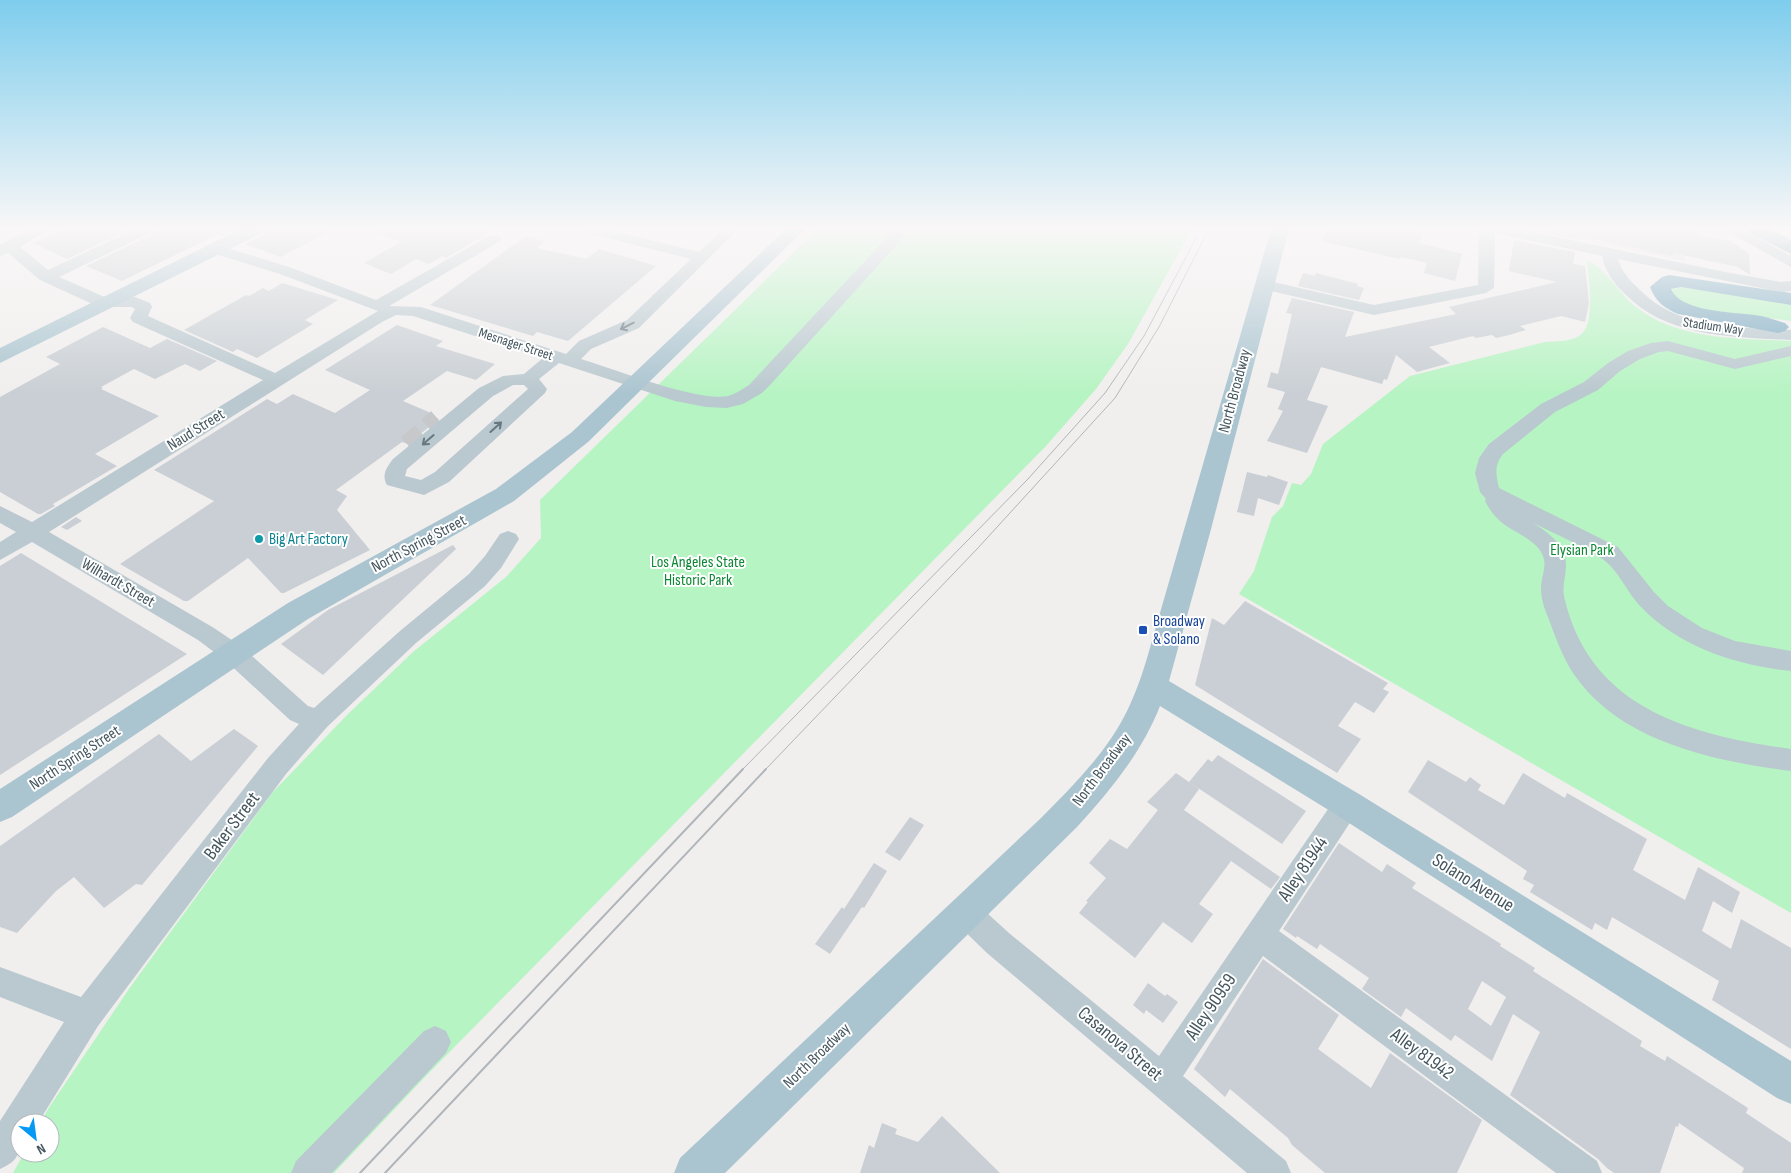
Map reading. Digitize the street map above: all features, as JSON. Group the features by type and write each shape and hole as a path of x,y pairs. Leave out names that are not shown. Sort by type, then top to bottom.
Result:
{"highway":[{"path":"1663,284 1660,288 1661,293 1667,300 1686,310 1702,314 1758,321 1787,330"},
{"path":"1721,284 1788,290"}],"main road":[{"path":"0,356 144,284"},
{"name":"North Spring Street","path":"0,806 326,594 426,541 505,496 580,437 740,284"},
{"name":"North Broadway","path":"695,1173 1078,804 1129,736 1153,686 1191,557 1264,285"},
{"name":"Solano Avenue","path":"1153,686 1347,804 1791,1084"}],"street":[{"path":"61,284 105,303 135,302 144,307 139,318 277,380"},
{"path":"319,284 377,306 416,284"},
{"path":"529,379 538,389 442,477 424,488 394,480 395,471 400,464 486,392 509,380 529,379 585,345 633,324 674,284"},
{"name":"Mesnager Street","path":"394,310 415,311 638,383 711,403 724,403 746,397 765,380 853,284"},
{"path":"1264,285 1374,310 1486,288 1486,284"},
{"name":"Stadium Way","path":"1625,284 1634,296 1646,306 1664,316 1709,328 1787,330"},
{"name":"Stadium Way","path":"1641,284 1643,293 1670,312 1709,322 1787,330"},
{"path":"1758,284 1788,290"},
{"name":"Naud Street","path":"0,552 376,318 394,310"},
{"path":"1791,351 1776,352 1745,364 1735,364 1668,346 1657,347 1634,355 1614,367 1591,386 1548,408 1496,449 1489,458 1485,473 1490,492 1497,506 1543,540 1552,551 1557,561 1552,589 1571,647 1582,668 1595,684 1616,704 1642,720 1669,733 1760,756 1791,760"},
{"path":"437,418 450,409 465,408"},
{"path":"400,464 399,453 407,444"},
{"path":"1490,492 1610,553 1620,562 1646,598 1665,615 1689,630 1754,657 1791,660"},
{"name":"Wilhardt Street","path":"0,513 206,634 234,654 299,713 318,720"},
{"name":"Baker Street","path":"0,1152 87,1015 277,766 318,720 408,637 477,580 493,562 508,539"},
{"name":"Alley 81944","path":"1259,935 1347,804"},
{"name":"Casanova Street","path":"966,913 998,943 1274,1173"},
{"name":"Alley 90959","path":"1162,1080 1259,935"},
{"name":"Alley 81942","path":"1259,935 1585,1173"},
{"path":"0,982 87,1015"},
{"path":"308,1173 435,1042"}],"green space":[{"name":"Los Angeles State Historic Park","path":"762,284 1162,284 1128,344 1096,389 1046,446 424,1078 334,1173 13,1173 18,1163 60,1163 60,1113 46,1113 48,1109 131,986 272,793 347,715 413,652 506,577 541,538 540,500"},
{"name":"Elysian Park","path":"1589,284 1614,284 1636,307 1653,318 1691,332 1731,338 1791,341 1791,913 1239,594 1254,571 1272,517 1283,506 1292,483 1301,485 1311,474 1323,444 1410,376 1545,342 1567,340 1579,336 1585,330 1588,322"},
{"path":"1681,287 1791,304 1791,321 1690,308 1673,299 1671,290"}],"building":[{"path":"281,284 284,284 338,300 305,320 313,324 257,358 237,349 233,352 184,330 246,295 249,296 263,288 269,291"},
{"path":"460,284 635,284 568,341 537,332 533,336 430,305"},
{"path":"1299,284 1357,284 1357,286 1364,288 1359,300 1298,286"},
{"path":"1549,284 1587,284 1589,303 1585,322 1561,316 1520,326 1526,330 1509,335 1496,338 1492,335 1476,338 1473,336 1429,347 1450,363 1417,372 1396,355 1387,380 1384,379 1382,384 1321,367 1307,400 1328,406 1307,453 1267,441 1283,411 1278,409 1285,392 1267,387 1271,372 1278,374 1292,314 1286,313 1292,298 1354,312 1345,337 1456,314 1449,307"},
{"path":"397,325 443,341 436,346 495,364 476,380 447,371 403,401 431,413 428,415 439,419 408,444 402,442 336,490 347,496 337,510 370,550 284,593 281,593 248,558 188,601 184,601 120,564 214,501 154,470 267,399 277,404 293,394 335,413 370,390 325,370"},
{"path":"103,327 150,348 167,339 217,361 200,371 185,364 155,379 134,369 101,387 103,388 101,389 159,416 95,454 117,466 53,504 55,506 38,514 0,492 0,397 60,364 46,357"},
{"path":"1247,472 1267,477 1268,475 1288,482 1279,505 1258,498 1254,516 1237,512"},
{"path":"76,517 82,521 67,530 61,527"},
{"path":"453,545 456,549 323,675 281,644 328,610"},
{"path":"21,553 187,654 0,775 0,566"},
{"path":"1245,601 1388,683 1383,689 1389,692 1374,713 1355,702 1338,726 1361,739 1337,773 1195,685 1212,618 1224,625"},
{"path":"234,729 258,746 142,885 136,884 104,908 74,877 56,891 17,933 0,927 0,846 159,734 191,761"},
{"path":"1218,755 1306,811 1282,844 1189,782 1208,759 1212,762"},
{"path":"1428,760 1466,782 1470,777 1481,785 1478,790 1504,805 1523,773 1565,798 1567,793 1647,839 1633,870 1685,900 1698,867 1740,892 1732,913 1713,901 1702,931 1731,949 1741,919 1791,948 1791,1049 1712,1000 1719,981 1612,917 1607,930 1595,923 1592,930 1530,892 1534,885 1523,879 1527,871 1408,792"},
{"path":"1176,773 1199,789 1184,810 1280,877 1271,889 1231,861 1199,904 1213,914 1192,943 1163,922 1135,958 1079,913 1088,902 1086,901 1106,878 1089,863 1110,839 1127,849 1158,810 1147,802"},
{"path":"910,817 924,825 900,861 885,852"},
{"path":"1339,843 1382,872 1387,864 1416,883 1412,888 1501,944 1500,946 1535,968 1533,971 1642,1041 1640,1046 1665,1061 1667,1056 1748,1108 1746,1113 1791,1143 1791,1173 1742,1173 1744,1168 1679,1123 1678,1127 1676,1126 1660,1173 1614,1173 1598,1159 1510,1095 1540,1032 1513,1014 1492,1061 1455,1035 1451,1041 1406,1008 1401,1017 1362,989 1369,978 1320,944 1317,949 1283,929","holes":["1482,981 1506,997 1491,1026 1468,1009"]},
{"path":"874,863 887,871 864,908 862,907 830,954 815,944 842,907 844,909"},
{"path":"1263,959 1339,1015 1318,1049 1371,1088 1390,1053 1482,1120 1457,1173 1325,1173 1292,1145 1288,1138 1230,1089 1225,1097 1194,1069"},
{"path":"1148,983 1165,996 1167,994 1178,1002 1163,1023 1146,1010 1144,1014 1133,1005"},
{"path":"942,1116 1000,1173 860,1173 869,1145 874,1148 882,1123 897,1129 895,1134 918,1142"}],"tunnel":[{"path":"407,444 437,418"}],"tram line":[{"path":"742,770 1027,480 1105,393 1144,336 1172,284"},
{"path":"765,770 977,549 1115,398 1159,327 1181,284"},
{"path":"360,1173 743,769"},
{"path":"385,1173 766,769"}],"place":[{"name":"Big Art Factory","path":"259,539"},
{"name":"Broadway & Solano","path":"1143,630"}]}
